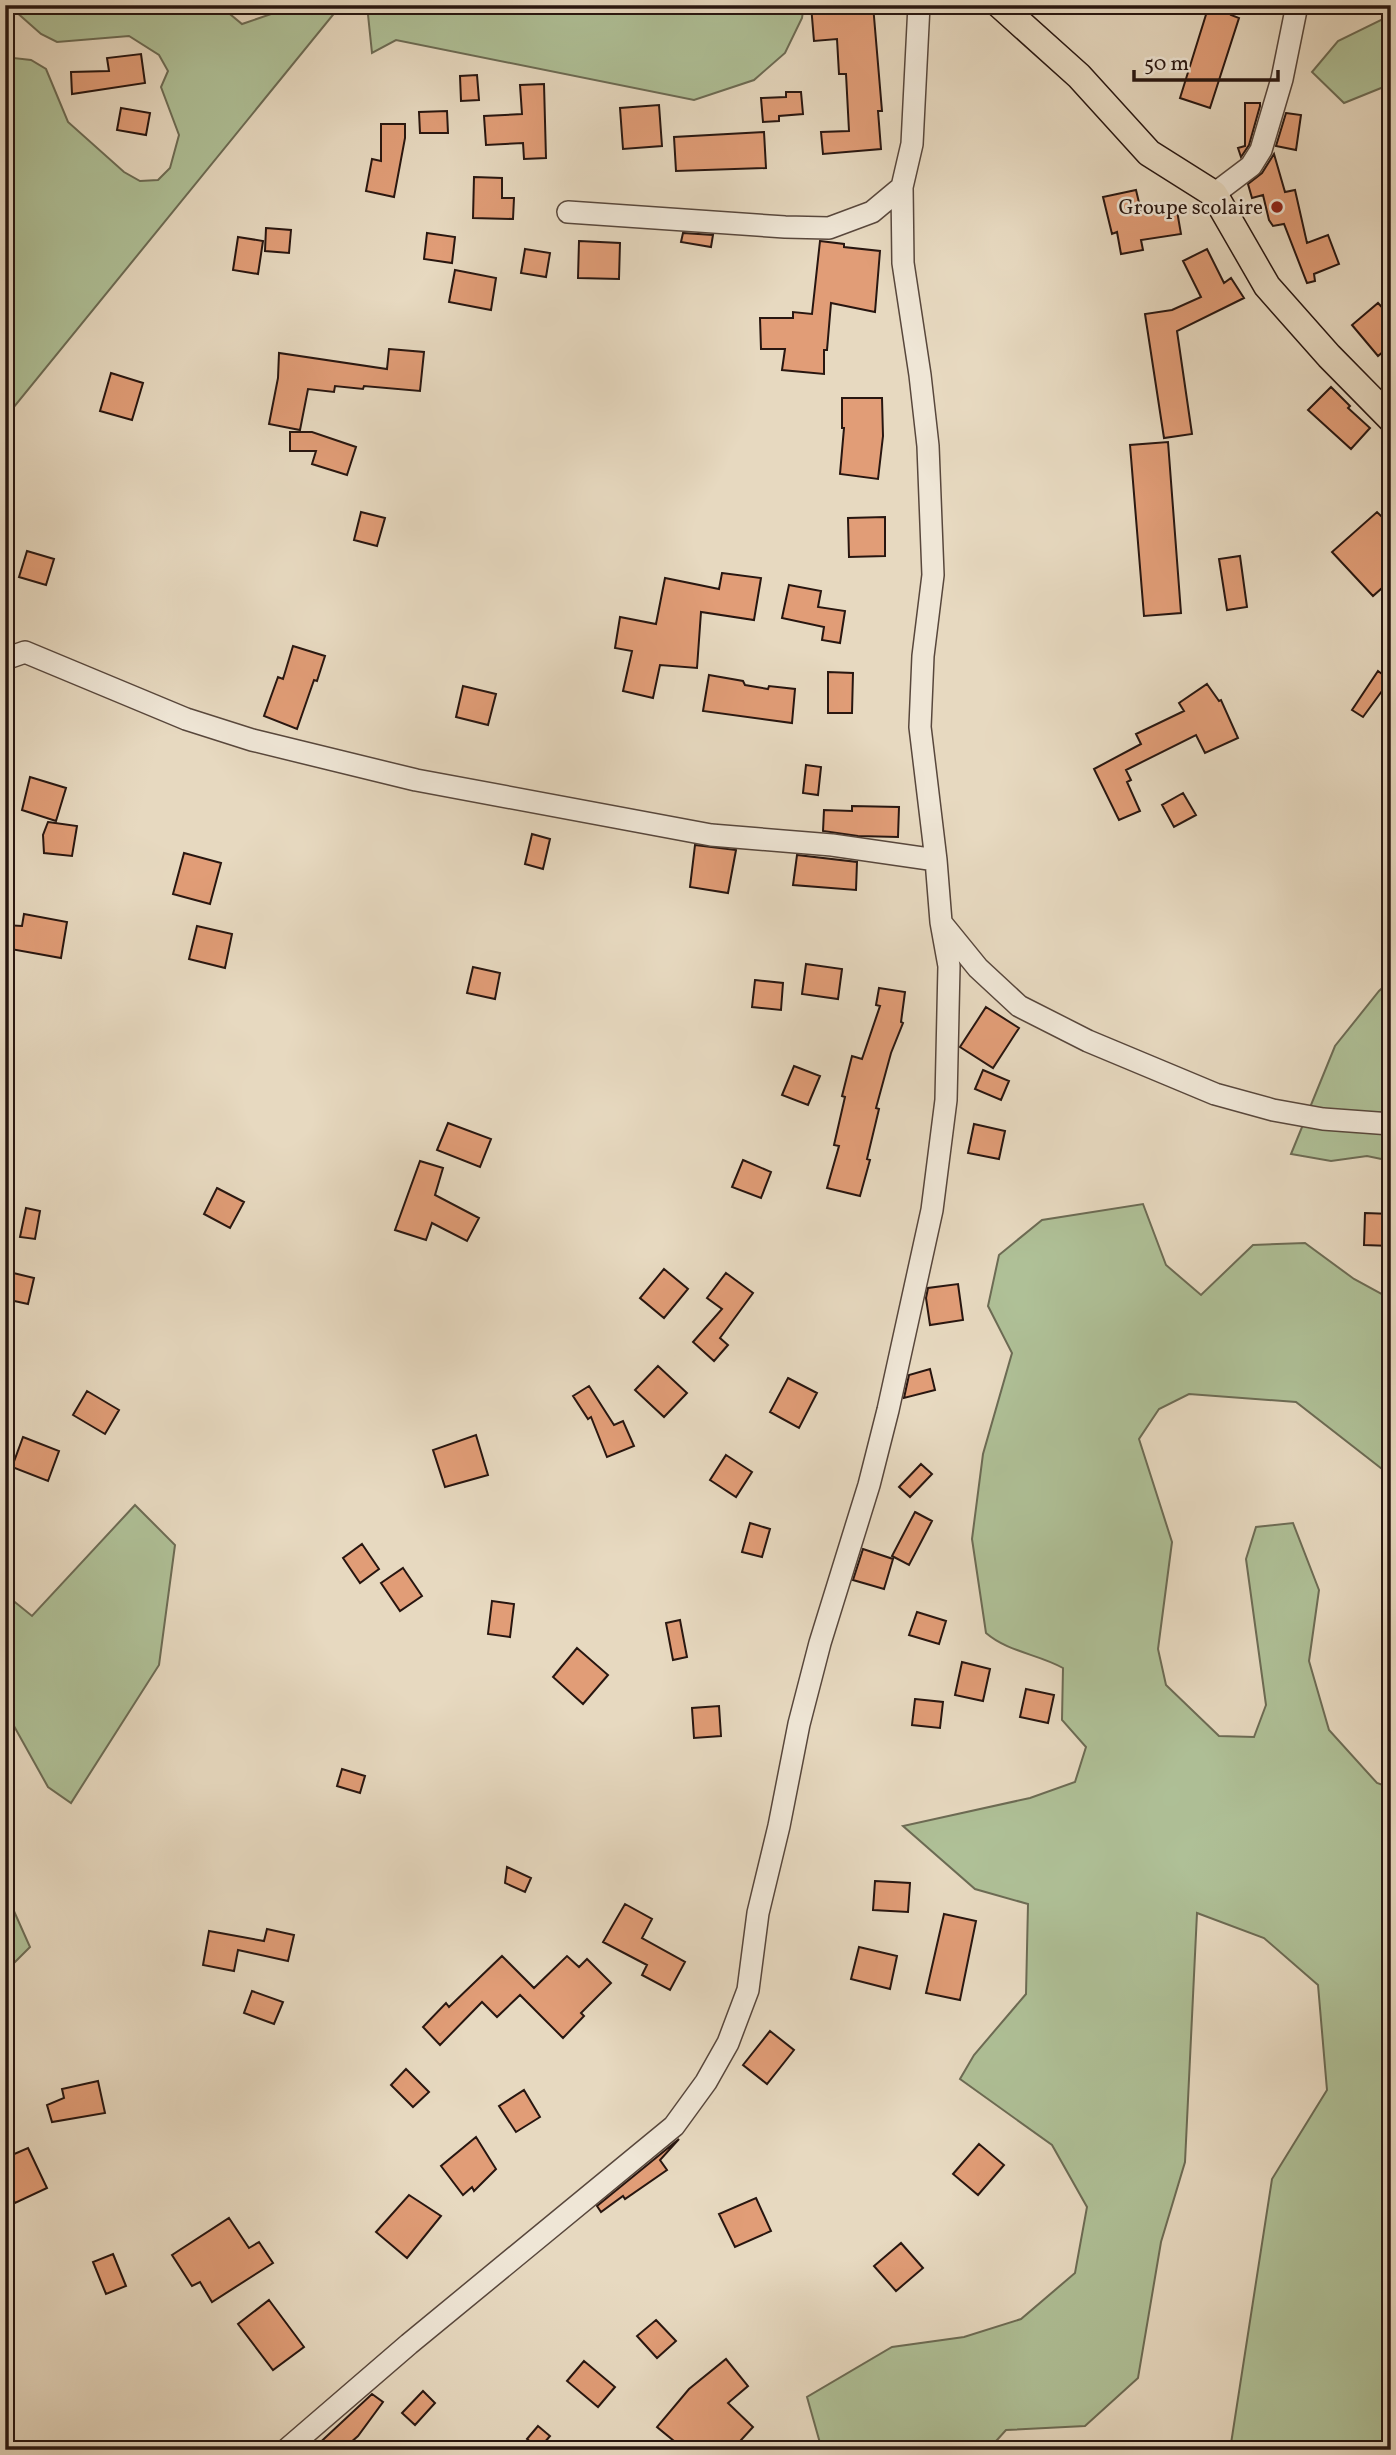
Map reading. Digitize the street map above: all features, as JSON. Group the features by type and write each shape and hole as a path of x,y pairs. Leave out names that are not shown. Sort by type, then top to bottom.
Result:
{"main road":[{"path":"1000,5 1079,76 1149,153 1214,194 1266,286 1391,419"}],"street":[{"path":"286,2450 409,2344 674,2126 706,2082 728,2043 748,1990 758,1913 799,1724 820,1643 882,1435 932,1210 946,1101 949,966 941,922 919,727 923,656 933,575 928,446 903,263 902,187 912,144 919,5"},
{"path":"1214,194 1251,166 1261,150 1282,79 1297,5"},
{"path":"568,212 829,228 872,212 902,187"},
{"path":"5,659 25,652 186,719 252,740 416,780 710,835 832,845 936,860"},
{"path":"941,922 978,968 1019,1006 1088,1041 1215,1094 1261,1107 1324,1119 1391,1124"}],"green space":[{"path":"11,5 219,5 242,24 286,9 289,5 341,5 5,418 5,57 31,60 46,69 68,122 124,172 140,181 158,180 170,168 179,135 161,87 168,71 159,55 129,36 57,42 41,34"},
{"path":"367,5 804,5 802,18 785,53 754,80 694,100 396,40 372,53"},
{"path":"1391,15 1391,84 1344,103 1312,72 1338,41"},
{"path":"1391,980 1391,1161 1367,1156 1331,1161 1291,1154 1335,1046"},
{"path":"1143,1204 1166,1265 1201,1295 1253,1245 1305,1243 1354,1279 1391,1299 1391,1476 1296,1402 1189,1394 1159,1409 1139,1439 1172,1542 1158,1649 1166,1685 1219,1736 1254,1737 1266,1705 1246,1559 1256,1527 1293,1523 1319,1590 1309,1661 1329,1730 1377,1783 1391,1788 1391,2450 1230,2450 1272,2179 1327,2090 1318,1985 1264,1938 1197,1913 1185,2162 1161,2242 1138,2378 1085,2426 1006,2430 988,2450 822,2450 807,2397 892,2347 964,2337 1021,2319 1075,2273 1087,2207 1052,2145 960,2079 974,2055 1026,1994 1028,1904 975,1889 903,1826 1030,1798 1075,1782 1086,1747 1062,1720 1063,1668 1004,1645 986,1633 972,1539 983,1454 1012,1353 988,1306 999,1255 1042,1220"},
{"path":"135,1505 175,1545 159,1665 71,1803 48,1787 5,1710 5,1594 32,1616"},
{"path":"5,1891 30,1947 5,1972"}],"building":[{"path":"811,5 873,5 882,111 878,111 881,149 823,154 821,132 849,131 846,74 839,74 837,39 814,41"},
{"path":"1209,5 1235,5 1231,15 1239,18 1210,108 1180,98"},
{"path":"141,54 145,83 72,94 71,72 109,71 107,58"},
{"path":"477,75 479,100 461,101 460,76"},
{"path":"544,84 546,158 524,159 523,143 486,145 484,116 522,114 520,85"},
{"path":"786,92 801,92 803,114 779,116 779,121 763,122 761,98 786,97"},
{"path":"1245,103 1260,103 1260,106 1249,145 1241,157 1238,148 1245,146"},
{"path":"659,105 662,146 623,149 620,108"},
{"path":"121,108 150,113 146,135 117,130"},
{"path":"447,111 448,133 420,133 419,112"},
{"path":"1286,113 1301,115 1296,150 1276,146"},
{"path":"381,124 405,124 394,197 366,191 372,159 381,161"},
{"path":"764,132 766,168 676,171 674,137"},
{"path":"1274,154 1285,192 1295,190 1307,243 1328,235 1339,264 1314,274 1315,281 1307,283 1284,224 1273,226 1269,220 1263,195 1252,198 1248,184 1262,173"},
{"path":"474,177 502,178 502,198 514,198 513,219 473,218"},
{"path":"1136,190 1141,211 1176,205 1181,234 1141,240 1143,250 1121,254 1117,232 1112,234 1103,197"},
{"path":"266,228 291,230 289,253 265,251"},
{"path":"427,233 455,237 452,263 424,259"},
{"path":"683,233 713,235 711,247 681,242"},
{"path":"238,237 263,241 258,274 233,270"},
{"path":"579,241 620,243 619,279 578,278"},
{"path":"820,241 880,251 875,312 831,303 827,350 824,350 824,374 782,370 785,349 761,349 760,318 793,318 793,312 812,314"},
{"path":"525,249 550,253 546,277 521,273"},
{"path":"1207,249 1224,283 1231,278 1244,298 1177,331 1192,434 1164,438 1145,314 1172,310 1201,297 1183,261"},
{"path":"455,270 496,278 491,310 449,302"},
{"path":"1378,303 1391,317 1391,345 1378,356 1352,325"},
{"path":"389,349 424,352 420,391 364,386 363,389 335,386 334,392 308,389 300,430 269,424 278,378 279,353 387,369"},
{"path":"111,373 143,383 132,420 100,411"},
{"path":"1331,387 1350,406 1348,408 1370,428 1351,449 1308,410"},
{"path":"842,398 882,398 883,436 878,479 840,474 844,428"},
{"path":"290,432 312,432 356,447 347,475 312,464 316,451 290,451"},
{"path":"1168,442 1181,613 1144,616 1130,445"},
{"path":"1391,509 1391,580 1373,596 1332,552 1377,512 1382,517"},
{"path":"361,512 385,518 377,546 354,540"},
{"path":"885,517 885,556 849,557 848,518"},
{"path":"27,551 54,559 46,585 19,577"},
{"path":"1240,556 1247,607 1227,610 1219,559"},
{"path":"722,573 761,578 754,620 701,612 697,668 660,665 653,698 623,691 632,651 615,648 620,617 656,624 665,578 719,589"},
{"path":"789,585 821,591 818,607 845,611 840,643 822,640 824,627 782,618"},
{"path":"293,646 325,656 297,729 264,716 278,677 283,679"},
{"path":"1378,671 1390,680 1363,717 1352,710"},
{"path":"828,672 853,673 852,713 828,713"},
{"path":"709,675 768,689 769,686 795,689 792,723 703,711"},
{"path":"1207,684 1219,701 1221,700 1238,738 1205,753 1196,735 1126,770 1131,780 1127,782 1140,811 1119,820 1094,769 1141,744 1136,734 1184,711 1179,703"},
{"path":"463,686 496,694 488,725 456,717"},
{"path":"806,765 821,767 818,795 803,793"},
{"path":"30,777 66,788 56,821 22,810"},
{"path":"1183,793 1196,815 1174,827 1162,805"},
{"path":"852,806 899,807 898,837 858,836 823,831 824,810 852,811"},
{"path":"48,822 77,826 72,856 44,853 43,835"},
{"path":"532,834 550,839 543,869 525,864"},
{"path":"695,845 736,850 728,893 690,887"},
{"path":"184,853 221,863 210,904 173,894"},
{"path":"797,855 857,862 856,890 793,885"},
{"path":"24,914 67,922 61,958 5,948 5,925 22,926"},
{"path":"197,926 232,934 225,968 189,959"},
{"path":"806,964 842,969 838,999 802,994"},
{"path":"473,967 500,973 495,999 467,993"},
{"path":"755,980 783,983 781,1010 752,1007"},
{"path":"879,988 905,992 903,1023 891,1053 876,1108 879,1109 867,1159 870,1160 860,1196 827,1188 839,1146 834,1145 852,1056 862,1059 880,1006 876,1005"},
{"path":"986,1007 1019,1028 993,1068 960,1047"},
{"path":"794,1066 820,1076 808,1105 782,1095"},
{"path":"983,1070 1009,1081 1001,1100 975,1089"},
{"path":"448,1123 491,1139 480,1167 437,1150"},
{"path":"974,1124 1005,1131 999,1159 968,1153"},
{"path":"743,1160 771,1172 761,1198 732,1187"},
{"path":"420,1161 443,1168 435,1195 479,1218 467,1241 432,1223 426,1240 395,1230"},
{"path":"217,1188 244,1202 230,1228 204,1214"},
{"path":"26,1208 40,1211 35,1239 20,1237"},
{"path":"1365,1213 1391,1214 1391,1246 1364,1245"},
{"path":"664,1269 688,1289 664,1318 640,1298"},
{"path":"5,1271 34,1278 28,1304 5,1299"},
{"path":"726,1273 753,1293 720,1338 728,1345 714,1361 693,1342 722,1309 707,1298"},
{"path":"958,1284 963,1320 930,1325 926,1298 928,1288"},
{"path":"658,1366 687,1393 664,1417 635,1390"},
{"path":"930,1369 935,1390 904,1398 909,1375"},
{"path":"788,1378 817,1393 799,1428 770,1412"},
{"path":"589,1386 614,1425 623,1421 634,1446 607,1457 591,1417 588,1419 573,1396"},
{"path":"87,1391 119,1410 105,1434 73,1415"},
{"path":"476,1435 488,1475 445,1487 433,1450"},
{"path":"23,1437 59,1451 48,1481 12,1467"},
{"path":"726,1455 752,1472 736,1497 710,1480"},
{"path":"921,1464 932,1474 910,1497 899,1487"},
{"path":"915,1512 932,1521 909,1565 892,1556"},
{"path":"750,1523 770,1529 762,1557 742,1552"},
{"path":"362,1544 379,1569 360,1583 343,1558"},
{"path":"863,1549 893,1559 884,1589 853,1580"},
{"path":"403,1568 422,1596 400,1611 381,1583"},
{"path":"492,1601 514,1604 510,1637 488,1634"},
{"path":"917,1612 946,1621 939,1644 909,1635"},
{"path":"680,1620 687,1657 673,1660 666,1623"},
{"path":"577,1648 608,1675 583,1704 553,1677"},
{"path":"962,1662 990,1669 983,1701 955,1695"},
{"path":"1026,1689 1054,1695 1048,1723 1020,1717"},
{"path":"915,1699 943,1702 940,1728 912,1725"},
{"path":"719,1706 721,1736 694,1738 692,1708"},
{"path":"342,1769 365,1776 360,1793 337,1786"},
{"path":"507,1867 531,1878 525,1892 505,1883"},
{"path":"875,1881 910,1883 908,1912 873,1910"},
{"path":"625,1904 652,1919 642,1938 685,1962 670,1990 642,1975 647,1965 603,1942"},
{"path":"944,1914 976,1921 960,2000 926,1993"},
{"path":"267,1929 294,1935 288,1961 238,1950 234,1971 203,1965 209,1931 264,1941"},
{"path":"859,1947 897,1956 890,1989 851,1979"},
{"path":"502,1956 534,1988 567,1956 579,1967 587,1959 611,1983 581,2013 584,2016 563,2038 520,1995 497,2017 482,2002 440,2045 423,2027 446,2003 449,2007"},
{"path":"252,1991 283,2002 274,2024 244,2013"},
{"path":"770,2031 794,2050 767,2084 743,2065"},
{"path":"406,2069 429,2092 413,2107 391,2085"},
{"path":"98,2081 105,2113 52,2122 47,2105 64,2098 62,2089"},
{"path":"524,2090 540,2117 516,2132 499,2106"},
{"path":"476,2137 496,2169 474,2191 472,2187 463,2195 441,2166"},
{"path":"679,2139 660,2160 667,2170 601,2212 597,2206"},
{"path":"979,2144 1004,2165 978,2195 953,2174"},
{"path":"28,2148 47,2188 15,2203 12,2198 5,2201 5,2158"},
{"path":"409,2195 441,2216 407,2258 376,2232"},
{"path":"756,2198 771,2231 735,2247 719,2214"},
{"path":"229,2218 249,2248 259,2242 273,2263 212,2302 200,2282 192,2286 172,2255"},
{"path":"901,2243 923,2268 896,2291 874,2266"},
{"path":"113,2254 126,2286 106,2294 93,2262"},
{"path":"269,2300 304,2347 273,2370 238,2324"},
{"path":"656,2320 676,2341 657,2358 637,2336"},
{"path":"726,2359 748,2386 728,2403 753,2427 732,2450 685,2450 657,2427 689,2389"},
{"path":"584,2361 615,2387 598,2407 567,2381"},
{"path":"423,2391 435,2403 415,2425 402,2413"},
{"path":"372,2394 383,2402 358,2436 342,2450 312,2450"},
{"path":"538,2426 550,2436 539,2449 527,2439"}],"place":[{"name":"Groupe scolaire","path":"1277,207"}]}
